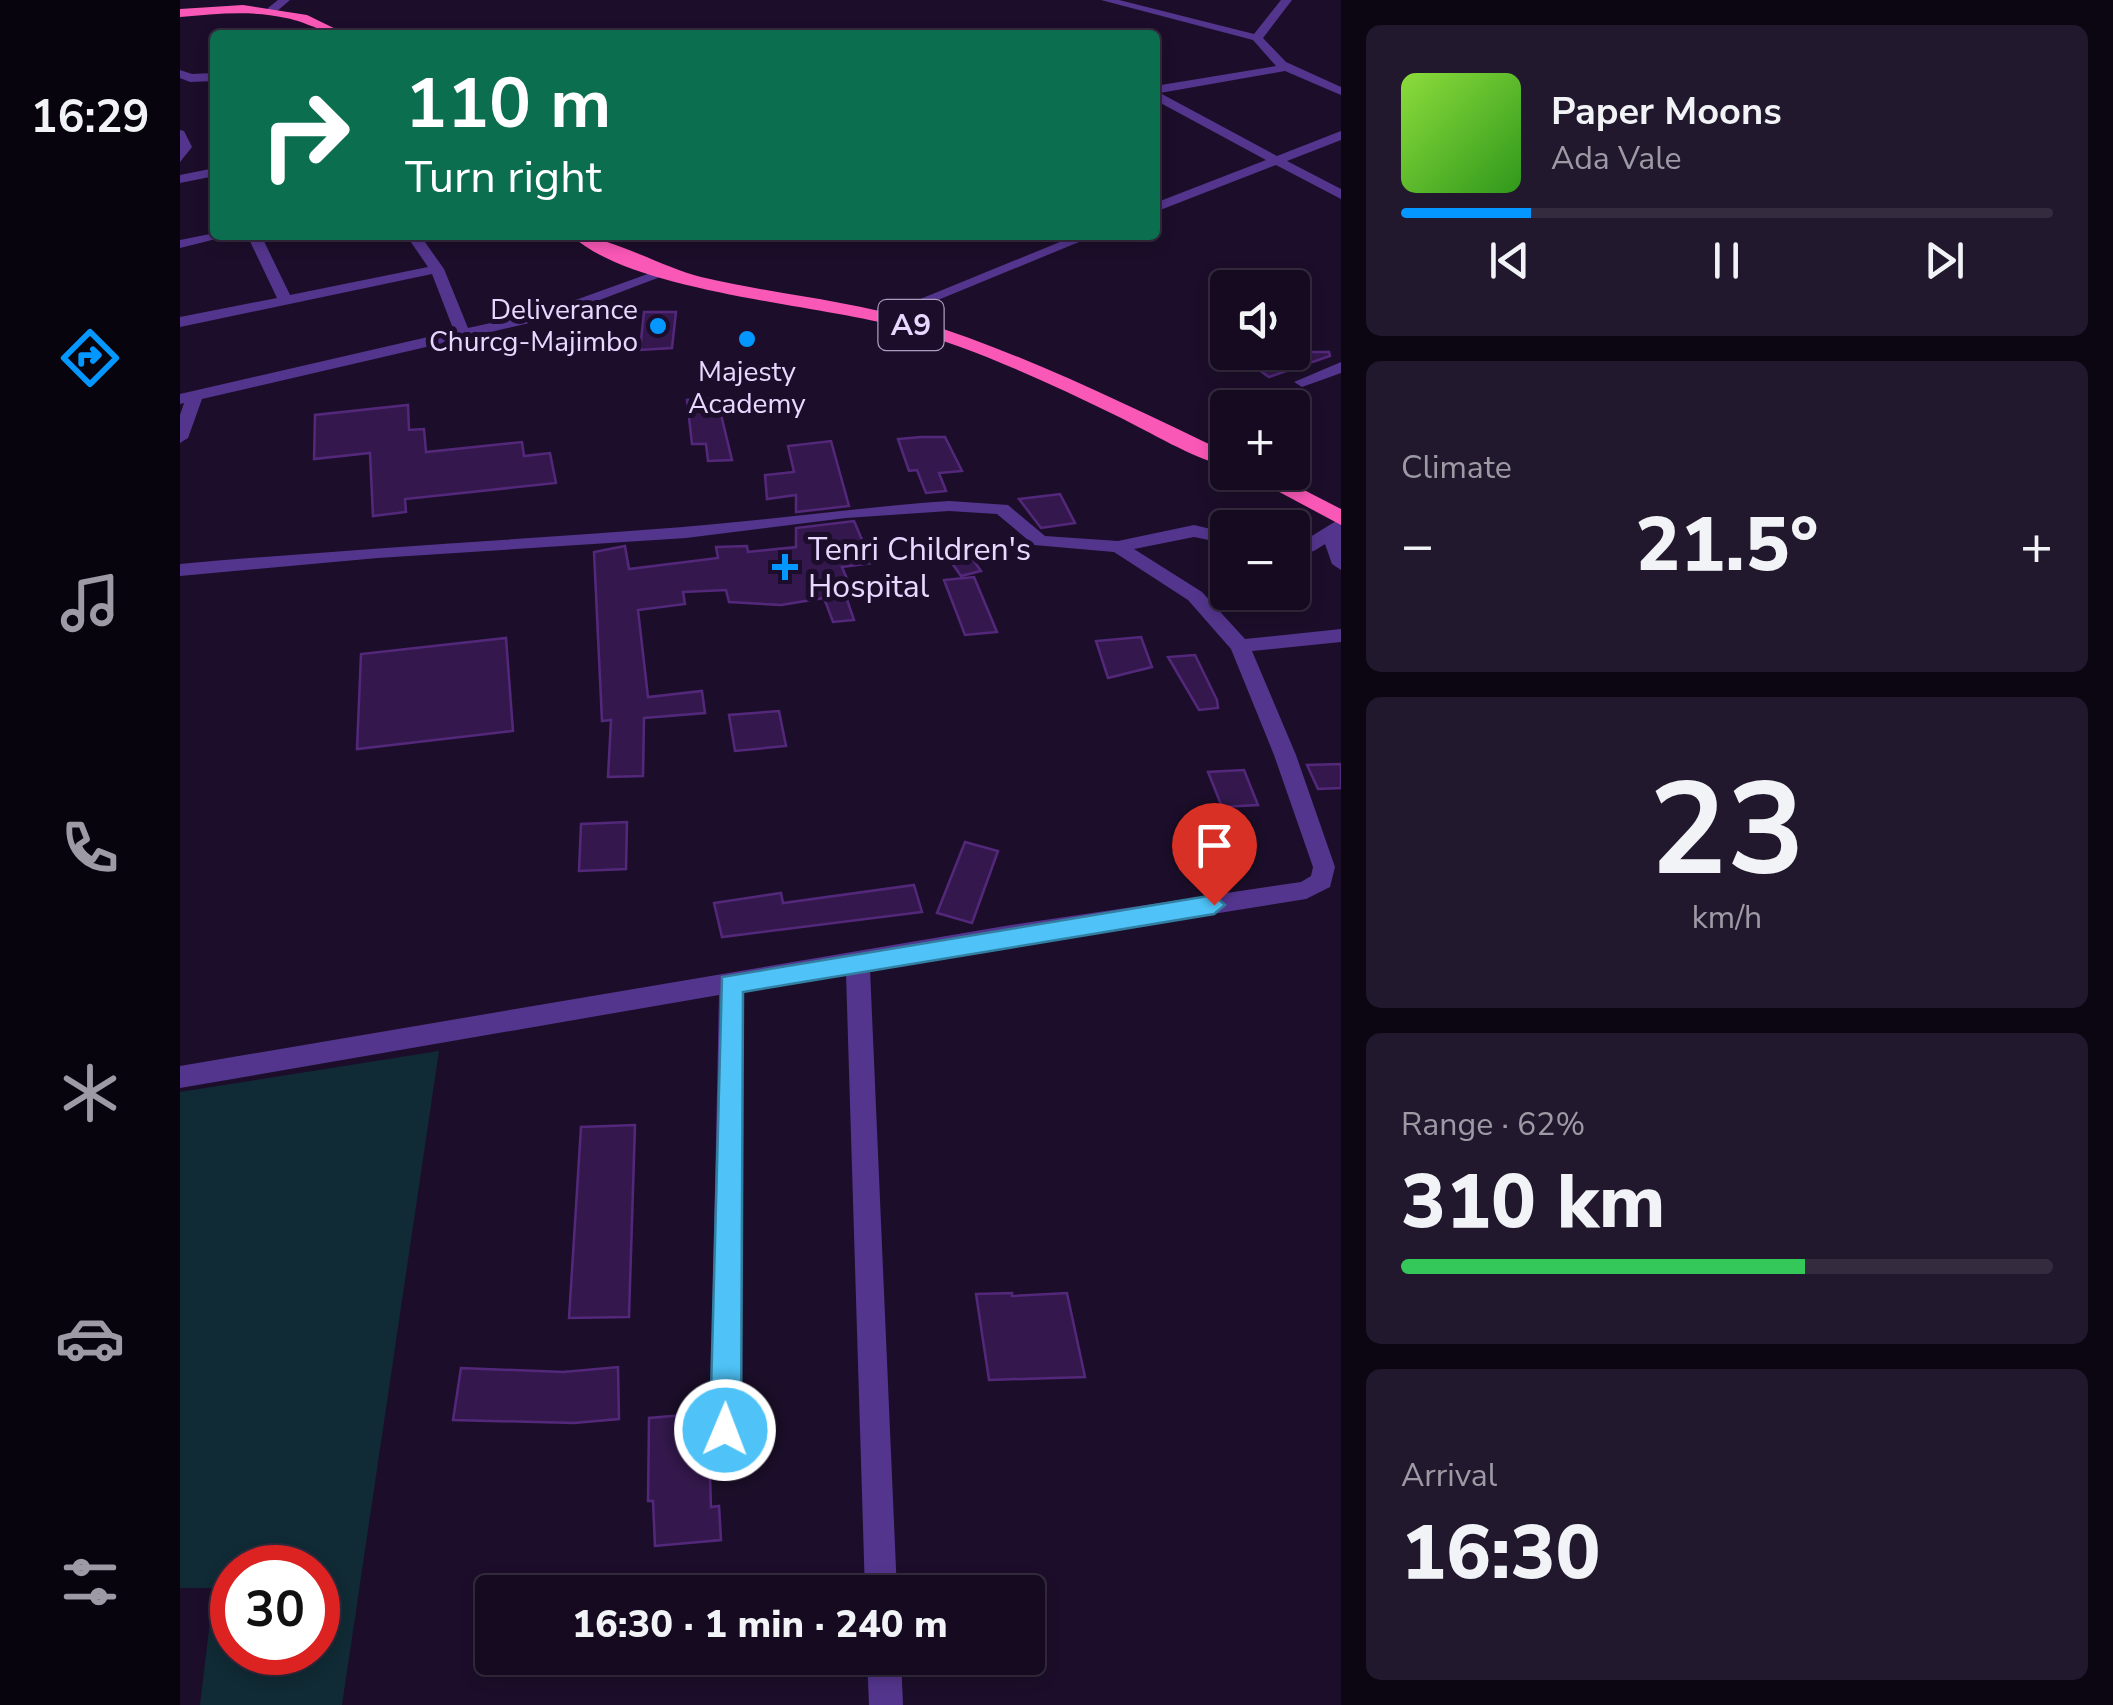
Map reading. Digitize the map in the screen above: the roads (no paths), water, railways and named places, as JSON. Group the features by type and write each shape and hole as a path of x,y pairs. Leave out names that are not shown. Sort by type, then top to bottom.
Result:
{"highway":[{"path":"180,14 272,10 306,18 331,30"},
{"name":"A9","path":"590,240 661,274 882,318 998,355 1210,453"},
{"path":"1281,490 1337,525"}],"street":[{"path":"272,10 285,0"},
{"path":"1106,0 1257,38 1265,51 1288,68 1340,92"},
{"path":"1257,38 1287,0"},
{"path":"1160,92 1288,68"},
{"path":"184,77 210,78"},
{"path":"1160,96 1340,195"},
{"path":"180,134 186,147 180,158"},
{"path":"1160,206 1340,135"},
{"path":"180,179 210,173"},
{"path":"180,244 210,238"},
{"path":"256,240 284,297"},
{"path":"417,240 437,269 463,335"},
{"path":"882,318 1076,240"},
{"path":"180,322 284,297 437,269"},
{"path":"180,438 187,398 463,335 607,297 661,274"},
{"path":"1302,382 1340,367"},
{"path":"180,570 378,552 686,532 949,506 1002,509 1040,541 1118,546 1194,531 1210,535"},
{"path":"1310,540 1337,525 1340,564"},
{"path":"180,1077 1306,890 1322,881 1324,867 1286,755 1240,646 1195,596 1118,546"},
{"path":"1240,646 1340,635"},
{"path":"858,962 881,1575"},
{"path":"725,1430 731,984"},
{"path":"885,1675 886,1705"}],"place":[{"name":"Deliverance Churcg-Majimbo","path":"658,326"},
{"name":"Majesty Academy","path":"747,339"},
{"name":"Tenri Children's Hospital","path":"785,567"}]}
